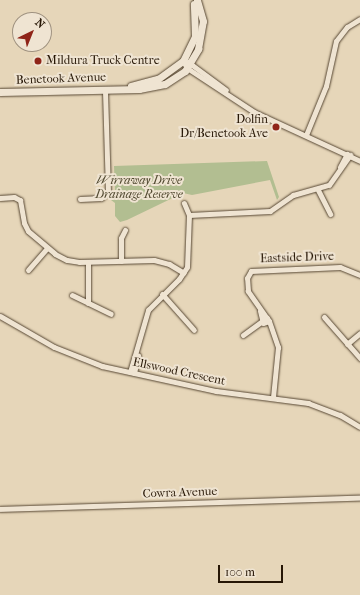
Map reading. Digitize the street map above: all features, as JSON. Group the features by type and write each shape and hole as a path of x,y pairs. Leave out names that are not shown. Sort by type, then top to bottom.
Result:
{"main road":[{"path":"183,61 192,45 197,27 194,0"},
{"path":"189,66 199,47 203,30 197,0"},
{"name":"Benetook Avenue","path":"123,88 158,79 183,61"},
{"name":"Benetook Avenue","path":"0,92 157,87 172,80 189,66"}],"street":[{"path":"306,135 326,86 336,41 347,27 360,19"},
{"path":"183,61 247,107 360,161"},
{"path":"80,198 101,198 108,192 105,89"},
{"path":"189,215 265,212 293,195 318,190 335,178 349,155"},
{"path":"318,190 330,214"},
{"path":"0,198 14,197 20,200 26,228 47,248 67,260 88,262 160,260 184,273"},
{"path":"132,373 148,310 184,273 189,256 189,215 184,203"},
{"path":"121,261 121,238 125,230"},
{"path":"28,270 47,248"},
{"path":"88,262 88,303"},
{"name":"Eastside Drive","path":"274,397 278,347 272,330 265,321 247,287 247,276 254,270 340,266 360,275"},
{"path":"162,294 194,330"},
{"path":"72,295 111,314"},
{"name":"Ellswood Crescent","path":"0,316 66,352 132,373 223,392 274,397 318,405 360,426"},
{"path":"324,317 360,358"},
{"path":"244,334 265,321"},
{"path":"348,344 360,333"},
{"name":"Cowra Avenue","path":"0,509 360,498"}],"green space":[{"name":"Wirraway Drive Drainage Reserve","path":"267,161 279,197 277,200 270,180 192,195 183,193 127,220 120,222 115,216 115,203 111,200 115,193 114,166"}],"place":[{"name":"Mildura Truck Centre","path":"38,61"},
{"name":"Dolfin Dr/Benetook Ave","path":"276,127"}]}
